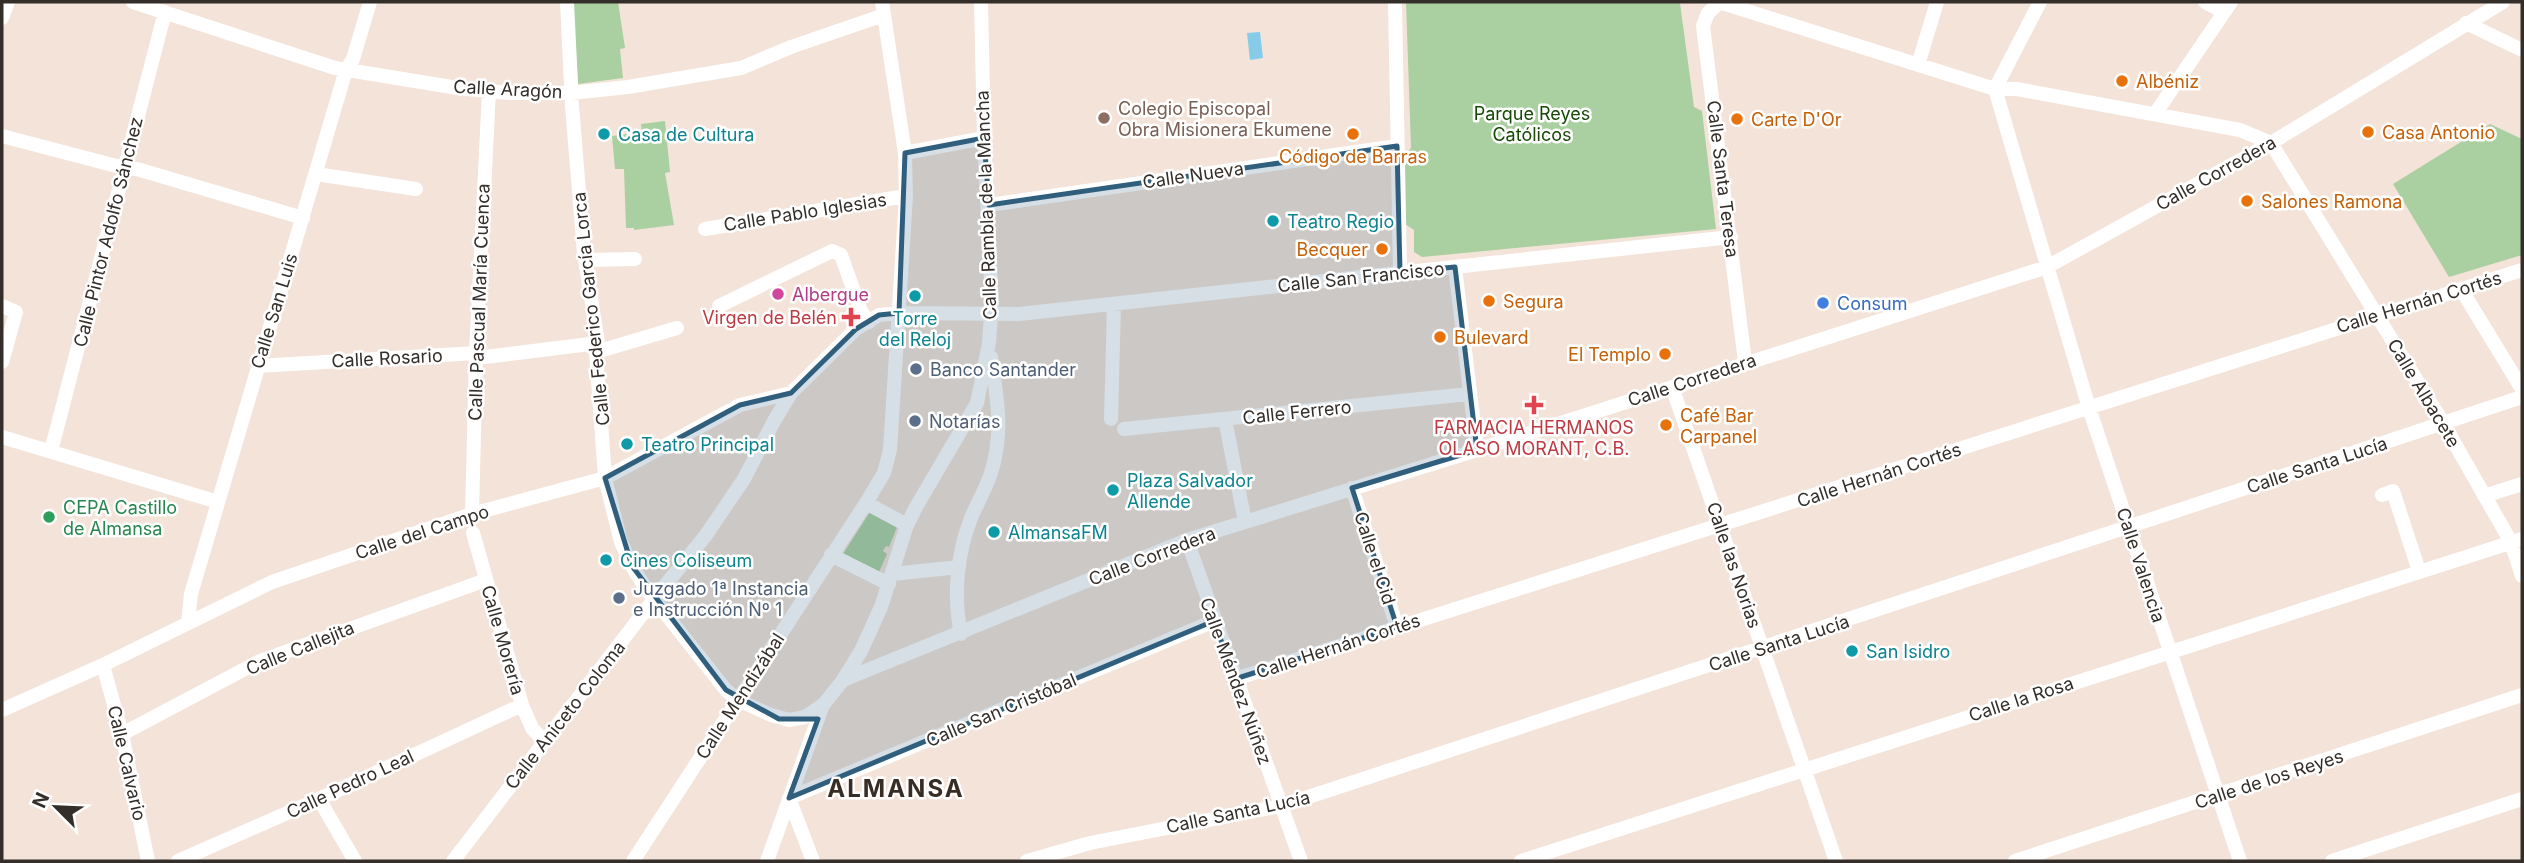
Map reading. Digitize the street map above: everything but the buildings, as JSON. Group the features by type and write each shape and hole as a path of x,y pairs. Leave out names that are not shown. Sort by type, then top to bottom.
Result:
{"street":[{"path":"2,18 8,2"},
{"name":"Calle Aragón","path":"133,2 172,9 346,70 489,91 567,93 632,87 741,68 883,8"},
{"name":"Calle San Luis","path":"188,623 191,594 346,70 353,59 370,2"},
{"name":"Calle Federico García Lorca","path":"567,2 567,93 597,347 605,478 621,542 632,566 654,599 726,690 738,700"},
{"name":"Calle Rambla de la Mancha","path":"824,704 844,680 868,637 907,525 924,490 977,403 989,343 991,314 981,2"},
{"path":"1395,2 1400,272"},
{"path":"1720,2 1995,89 2017,89 2240,130 2271,143"},
{"name":"Calle Santa Teresa","path":"1720,2 1708,13 1703,26 1745,362"},
{"path":"1918,65 1937,2"},
{"path":"1995,89 2040,2"},
{"path":"2155,114 2228,7 2205,2"},
{"name":"Calle Corredera","path":"844,680 1187,540 2047,267 2271,143 2502,2"},
{"name":"Calle Mendizábal","path":"633,861 866,503 884,473 889,457 906,196 905,153 883,8"},
{"name":"Calle Pintor Adolfo Sánchez","path":"51,451 124,168 172,9"},
{"path":"2466,23 2522,50"},
{"name":"Calle Valencia","path":"1995,89 2089,408 2240,861"},
{"name":"Calle Pascual María Cuenca","path":"472,514 476,353 489,91"},
{"path":"2,136 124,168 137,169 303,218"},
{"path":"905,153 984,138"},
{"name":"Calle Albacete","path":"2271,143 2443,423 2484,496 2517,541 2522,576"},
{"name":"Calle Nueva","path":"989,205 1397,146"},
{"path":"316,174 416,189"},
{"name":"Calle Pablo Iglesias","path":"705,229 906,196"},
{"name":"Calle San Francisco","path":"869,322 879,315 899,313 1019,314 1114,305 1731,237"},
{"path":"719,306 832,251 837,252 861,311 869,322"},
{"path":"586,260 635,259"},
{"path":"1455,267 1477,450"},
{"name":"Calle Hernán Cortés","path":"1235,679 2522,270"},
{"path":"2461,289 2522,389"},
{"path":"1111,419 1114,305"},
{"path":"2,306 16,312 2,362"},
{"name":"Calle Aniceto Coloma","path":"453,861 706,535 744,479 792,393 856,329 869,322"},
{"name":"Calle Rosario","path":"258,366 476,353 485,357 597,347 677,328"},
{"path":"961,634 957,608 959,568 965,534 991,474 999,434 1000,418 989,343"},
{"name":"Calle las Norias","path":"1672,387 1836,861"},
{"name":"Calle del Campo","path":"2,713 272,582 472,514 605,478 740,405 792,393"},
{"name":"Calle Ferrero","path":"1124,429 1469,394"},
{"name":"Calle Santa Lucía","path":"1027,861 1101,840 1281,806 2522,397"},
{"path":"1224,419 1245,522"},
{"path":"2,437 218,502"},
{"path":"2484,496 2522,484"},
{"name":"Calle el Cid","path":"1352,488 1397,627"},
{"path":"2382,495 2393,491 2419,570"},
{"path":"866,503 907,525"},
{"name":"Calle Morería","path":"473,533 522,705 532,728 544,741"},
{"name":"Calle Méndez Núñez","path":"1187,540 1301,861"},
{"name":"Calle la Rosa","path":"1521,861 1555,856 1804,770 2419,570 2517,541"},
{"path":"831,555 890,579 959,568"},
{"name":"Calle Callejita","path":"122,734 260,661 486,580"},
{"name":"Calle San Cristóbal","path":"789,798 1214,621"},
{"name":"Calle Calvario","path":"103,665 122,734 148,861"},
{"name":"Calle de los Reyes","path":"2015,861 2522,695"},
{"path":"738,700 789,720 805,717 824,704"},
{"path":"767,861 824,704"},
{"name":"Calle Pedro Leal","path":"178,861 522,705"},
{"path":"789,798 813,861"},
{"path":"319,799 355,861"},
{"path":"2332,861 2522,799"}],"highlighted area":[{"path":"984,138 989,205 1397,146 1400,272 1455,267 1477,450 1352,488 1397,627 1235,679 1214,621 789,798 818,719 779,719 726,690 632,566 605,478 740,405 791,393 856,329 879,315 899,313 905,153"}],"green space":[{"path":"573,2 618,2 625,48 620,49 623,78 578,84"},
{"name":"Parque Reyes Católicos","path":"1406,2 1680,3 1694,107 1702,111 1716,229 1422,257 1414,252 1414,230 1405,224 1405,156 1411,148"},
{"path":"665,121 670,172 665,173 674,225 634,230 626,228 624,169 615,169 612,136 642,132 641,124"},
{"path":"2490,124 2522,139 2522,255 2449,277 2393,184"},
{"path":"870,512 897,527 889,547 886,546 883,551 887,554 879,572 843,554"}],"water":[{"path":"1260,32 1263,58 1250,60 1247,33"}],"place":[{"name":"Albéniz","path":"2122,81"},
{"name":"Colegio Episcopal Obra Misionera Ekumene","path":"1104,118"},
{"name":"Carte D'Or","path":"1737,119"},
{"name":"Casa Antonio","path":"2368,132"},
{"name":"Casa de Cultura","path":"604,134"},
{"name":"Código de Barras","path":"1353,134"},
{"name":"Salones Ramona","path":"2247,201"},
{"name":"Teatro Regio","path":"1273,221"},
{"name":"Becquer","path":"1382,249"},
{"name":"Albergue","path":"778,294"},
{"name":"Torre del Reloj","path":"915,296"},
{"name":"Segura","path":"1489,301"},
{"name":"Consum","path":"1823,303"},
{"name":"Virgen de Belén","path":"851,317"},
{"name":"Bulevard","path":"1440,337"},
{"name":"El Templo","path":"1665,354"},
{"name":"Banco Santander","path":"916,369"},
{"name":"FARMACIA HERMANOS OLASO MORANT, C.B.","path":"1534,405"},
{"name":"Notarías","path":"915,421"},
{"name":"Café Bar Carpanel","path":"1666,425"},
{"name":"Teatro Principal","path":"627,444"},
{"name":"Plaza Salvador Allende","path":"1113,490"},
{"name":"CEPA Castillo de Almansa","path":"49,517"},
{"name":"AlmansaFM","path":"994,532"},
{"name":"Cines Coliseum","path":"606,560"},
{"name":"Juzgado 1ª Instancia e Instrucción Nº 1","path":"619,598"},
{"name":"San Isidro","path":"1852,651"}],"district":[{"name":"ALMANSA","path":"896,788"}]}
